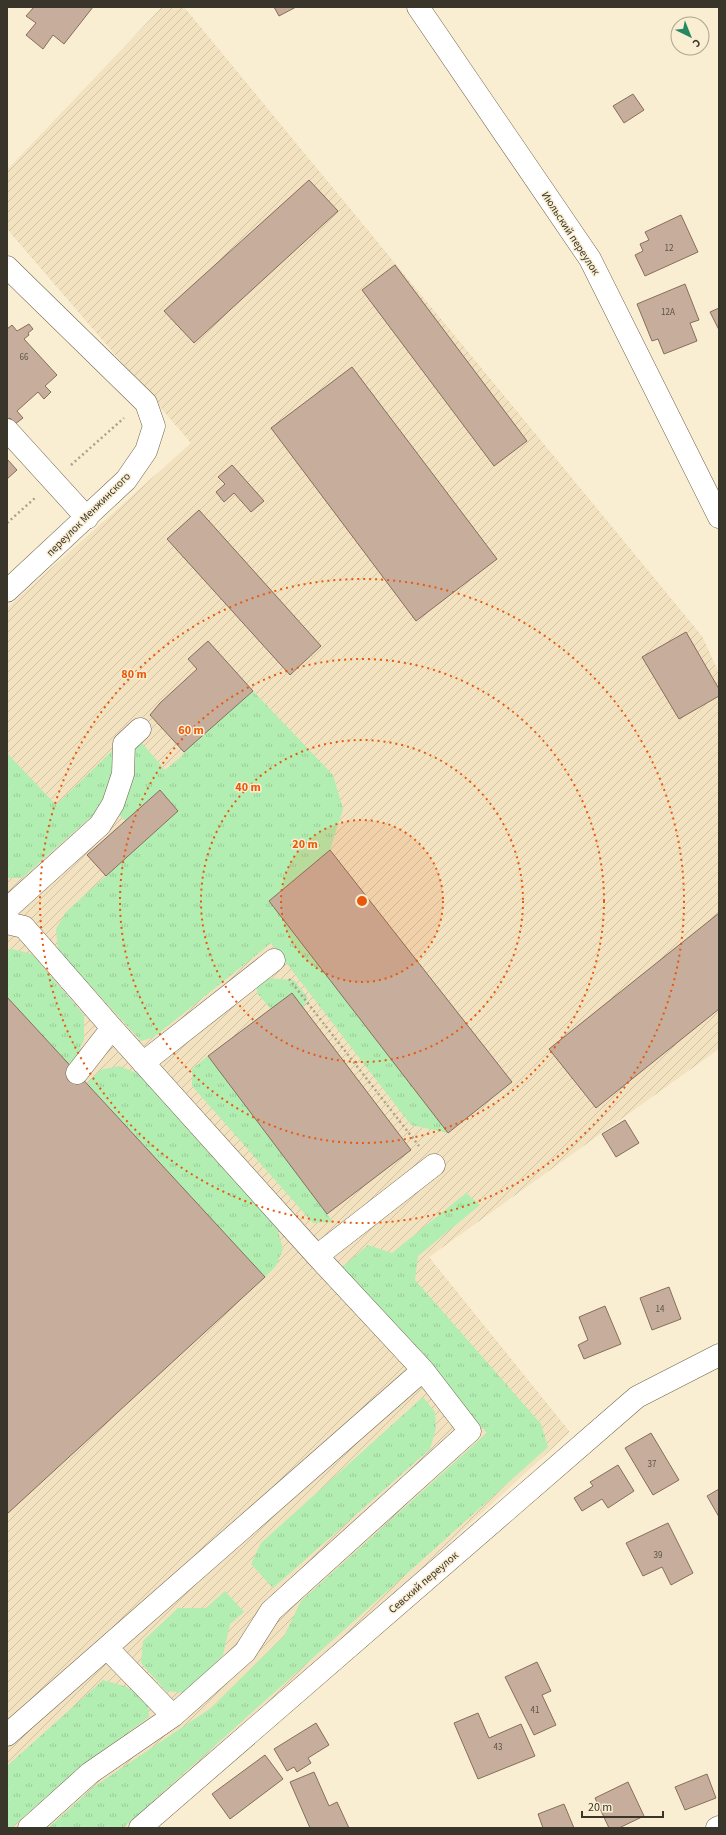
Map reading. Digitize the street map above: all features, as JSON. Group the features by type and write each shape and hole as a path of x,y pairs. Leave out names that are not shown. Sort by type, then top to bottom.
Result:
{"street":[{"name":"Июльский переулок","path":"418,7 590,259 719,517"},
{"name":"переулок Менжинского","path":"7,267 146,402 154,426 146,451 126,480 7,591"},
{"path":"7,430 87,518"},
{"path":"7,909 100,825 113,804 123,774 124,744 140,729"},
{"path":"7,923 24,927 143,1063 317,1256 423,1370 470,1432 271,1611 245,1652 173,1716 90,1774 28,1828"},
{"path":"143,1063 274,960"},
{"path":"77,1073 112,1028"},
{"path":"317,1256 434,1165"},
{"name":"Севский переулок","path":"140,1828 637,1397 719,1354"},
{"path":"7,1735 423,1370"},
{"path":"107,1648 173,1716"}],"path":[{"path":"7,522 126,416"},
{"path":"274,960 434,1165"}],"shaded area":[{"path":"162,7 184,7 702,636 719,673 719,1049 429,1257 570,1432 139,1828 7,1828 7,608 191,443 7,229 7,170"}],"green space":[{"path":"253,691 333,775 343,809 330,850 269,901 448,1133 411,1125 271,943 154,1037 141,1041 58,950 56,929 66,912 178,811 160,791 125,821 116,811 131,752 142,743 165,770"},
{"path":"116,747 109,801 22,878 7,878 7,753 56,805"},
{"path":"7,949 32,954 84,1015 84,1039 77,1056 69,1064 7,997"},
{"path":"267,978 294,980 308,998 303,1008 292,993 271,1009 257,993 257,987"},
{"path":"208,1056 333,1222 313,1223 192,1086 192,1069"},
{"path":"119,1066 139,1074 277,1228 283,1249 276,1266 265,1277 87,1083 100,1070"},
{"path":"466,1193 480,1205 418,1256 415,1280 541,1424 548,1447 123,1828 48,1828 95,1786 211,1708 284,1636 301,1601 487,1433 341,1268 368,1245 392,1253"},
{"path":"423,1397 435,1412 436,1428 430,1449 273,1588 251,1564 261,1543"},
{"path":"225,1591 244,1612 230,1624 223,1655 186,1693 166,1691 141,1663 143,1641 178,1608 206,1608"},
{"path":"103,1680 127,1687 148,1704 149,1717 80,1767 11,1828 7,1828 7,1766"}],"building":[{"path":"34,7 93,7 64,44 53,35 43,49 26,35 36,23 26,16"},
{"path":"274,7 296,7 279,16"},
{"path":"633,94 644,110 624,123 613,106"},
{"path":"309,180 338,211 194,343 164,311"},
{"path":"681,215 698,252 645,276 635,255 643,251 640,244 649,240 645,232"},
{"path":"395,265 527,441 494,466 362,290"},
{"path":"685,284 699,320 690,323 697,341 664,354 658,339 652,341 637,304"},
{"path":"719,308 719,330 710,312"},
{"path":"29,324 33,329 24,339 57,375 45,386 51,392 44,399 38,392 17,411 23,418 15,424 10,418 7,420 7,329 12,325 17,331"},
{"path":"352,367 497,559 416,621 271,428"},
{"path":"7,459 17,470 7,479"},
{"path":"232,465 264,501 251,512 234,493 224,502 216,492 225,484 218,477"},
{"path":"199,510 321,646 290,675 167,539"},
{"path":"686,632 719,689 719,696 679,719 642,657"},
{"path":"208,641 253,691 184,752 150,715 160,703 197,669 188,659"},
{"path":"160,790 178,811 106,876 87,855"},
{"path":"330,850 512,1082 448,1133 269,901"},
{"path":"719,913 719,1009 596,1108 549,1049"},
{"path":"292,993 411,1150 327,1214 208,1056"},
{"path":"7,997 265,1277 7,1514"},
{"path":"625,1120 639,1143 616,1157 602,1134"},
{"path":"669,1287 681,1319 652,1330 640,1298"},
{"path":"605,1306 621,1344 584,1359 578,1345 588,1340 579,1317"},
{"path":"651,1433 679,1480 653,1495 625,1448"},
{"path":"618,1465 634,1491 608,1508 602,1499 582,1511 574,1498 593,1486 590,1482"},
{"path":"719,1489 719,1517 707,1496"},
{"path":"668,1523 693,1573 671,1585 662,1567 643,1576 626,1543"},
{"path":"537,1662 551,1691 542,1695 556,1725 534,1735 505,1677"},
{"path":"478,1713 489,1738 521,1724 535,1756 478,1779 454,1723"},
{"path":"316,1723 329,1745 308,1758 311,1763 297,1772 294,1767 287,1771 274,1749"},
{"path":"265,1755 283,1779 230,1819 212,1794"},
{"path":"314,1772 329,1806 337,1802 349,1828 310,1828 290,1782"},
{"path":"707,1774 716,1798 685,1810 675,1787"},
{"path":"628,1782 644,1816 619,1828 609,1828 595,1798"},
{"path":"564,1804 574,1828 543,1828 538,1814"}]}
